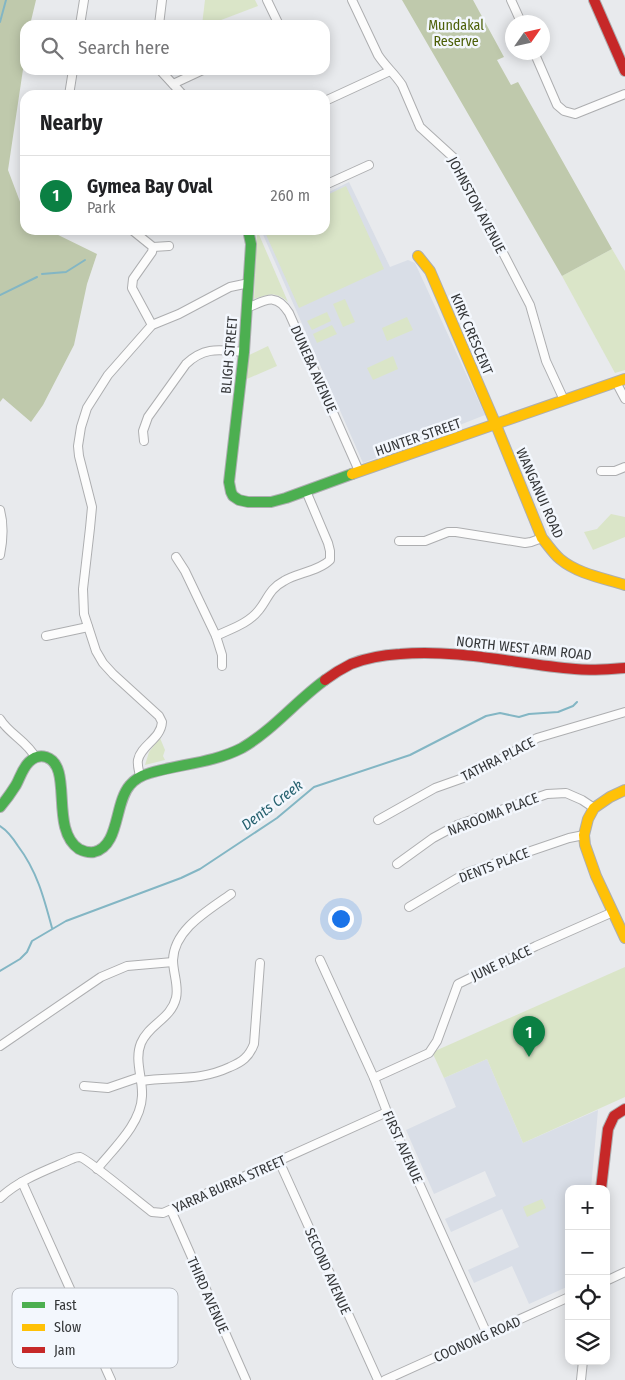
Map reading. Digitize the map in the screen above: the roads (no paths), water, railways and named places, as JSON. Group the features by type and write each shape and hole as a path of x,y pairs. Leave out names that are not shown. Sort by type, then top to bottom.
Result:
{"street":[{"path":"81,20 84,0"},
{"path":"160,20 162,0"},
{"path":"266,0 276,20"},
{"name":"JOHNSTON AVENUE","path":"352,0 378,55 402,85 420,127 454,158 530,305 546,361 564,400"},
{"path":"511,0 518,15"},
{"path":"594,0 625,71"},
{"path":"537,60 557,105 564,111 575,114 625,94"},
{"path":"330,99 390,71"},
{"path":"70,90 72,75"},
{"path":"165,75 178,90"},
{"path":"173,84 193,75"},
{"path":"330,183 369,165"},
{"path":"138,235 153,247 168,246"},
{"name":"BLIGH STREET","path":"228,482 244,352 251,244 249,235"},
{"path":"152,325 132,288 132,283 149,258 153,247"},
{"name":"KIRK CRESCENT","path":"418,256 430,271 496,425"},
{"path":"0,807 14,788 28,763 35,757 45,756 53,760 60,777 62,813 70,839 78,848 88,852 101,849 108,843 113,832 121,799 131,783 140,776 138,758 160,732 162,722 159,716 103,663 96,651 84,614 83,600 92,507 79,456 78,446 81,427 87,408 108,375 152,325 179,314 230,287 249,283"},
{"name":"DUNEBA AVENUE","path":"247,308 271,298 280,301 285,306 360,471"},
{"path":"144,441 143,431 148,417 191,358 204,351 244,352"},
{"path":"620,380 625,399"},
{"name":"HUNTER STREET","path":"228,482 234,497 240,501 275,502 620,380"},
{"name":"WANGANUI ROAD","path":"496,425 542,538 554,554 570,567 625,586"},
{"path":"601,471 615,471 625,467"},
{"path":"216,636 252,617 259,610 270,591 281,582 323,565 330,560 328,543 306,491"},
{"path":"0,510 3,541 0,555"},
{"path":"399,541 425,541 448,532 525,543 542,538"},
{"path":"176,557 185,571 216,636 222,654 222,666"},
{"path":"46,636 88,627"},
{"name":"NORTH WEST ARM ROAD","path":"140,776 217,759 233,752 258,738 326,678 341,669 370,658 408,654 474,655 588,670 625,668"},
{"name":"TATHRA PLACE","path":"378,820 435,788 466,777 493,764 536,738 625,712"},
{"path":"0,719 4,726 30,749 35,757"},
{"path":"625,790 594,808 588,819 584,835 585,845 596,876 625,938"},
{"name":"NAROOMA PLACE","path":"397,864 433,838 457,825 547,794 566,793 594,808"},
{"name":"DENTS PLACE","path":"409,907 466,873 569,838 584,835"},
{"path":"97,1169 134,1124 138,1114 142,1096 138,1056 142,1041 149,1030 168,1014 176,999 177,992 173,962 176,947 185,931 193,923 231,894"},
{"name":"JUNE PLACE","path":"374,1078 429,1052 433,1048 458,984 536,946 613,912"},
{"name":"FIRST AVENUE","path":"320,960 487,1334"},
{"path":"0,1046 101,977 127,966 173,962"},
{"path":"84,1086 108,1088 140,1079 206,1076 230,1067 246,1058 254,1044 260,963"},
{"path":"601,1185 608,1129 614,1116 625,1109"},
{"name":"YARRA BURRA STREET","path":"22,1182 79,1157 152,1212 162,1213 387,1112"},
{"name":"SECOND AVENUE","path":"279,1161 378,1380"},
{"path":"0,1198 22,1182 70,1288"},
{"name":"THIRD AVENUE","path":"170,1210 246,1380"},
{"path":"610,1278 625,1272"},
{"name":"COONONG ROAD","path":"385,1380 565,1299"},
{"path":"581,1380 583,1365"},
{"path":"106,1368 111,1380"}],"waterway":[{"path":"0,22 6,0"},
{"path":"42,274 66,272 85,260"},
{"path":"0,295 37,277"},
{"name":"Dents Creek","path":"0,971 20,959 27,952 32,941 66,921 181,878 200,869 277,818 314,787 410,755 486,716 500,713 519,717 529,714 558,712 573,706 577,702"},
{"path":"0,826 12,837 25,855 43,895 52,928"}],"place":[{"name":"Gymea Bay Oval","path":"529,1057"}],"park label":[{"name":"Mundakal Reserve","path":"456,33"}]}
